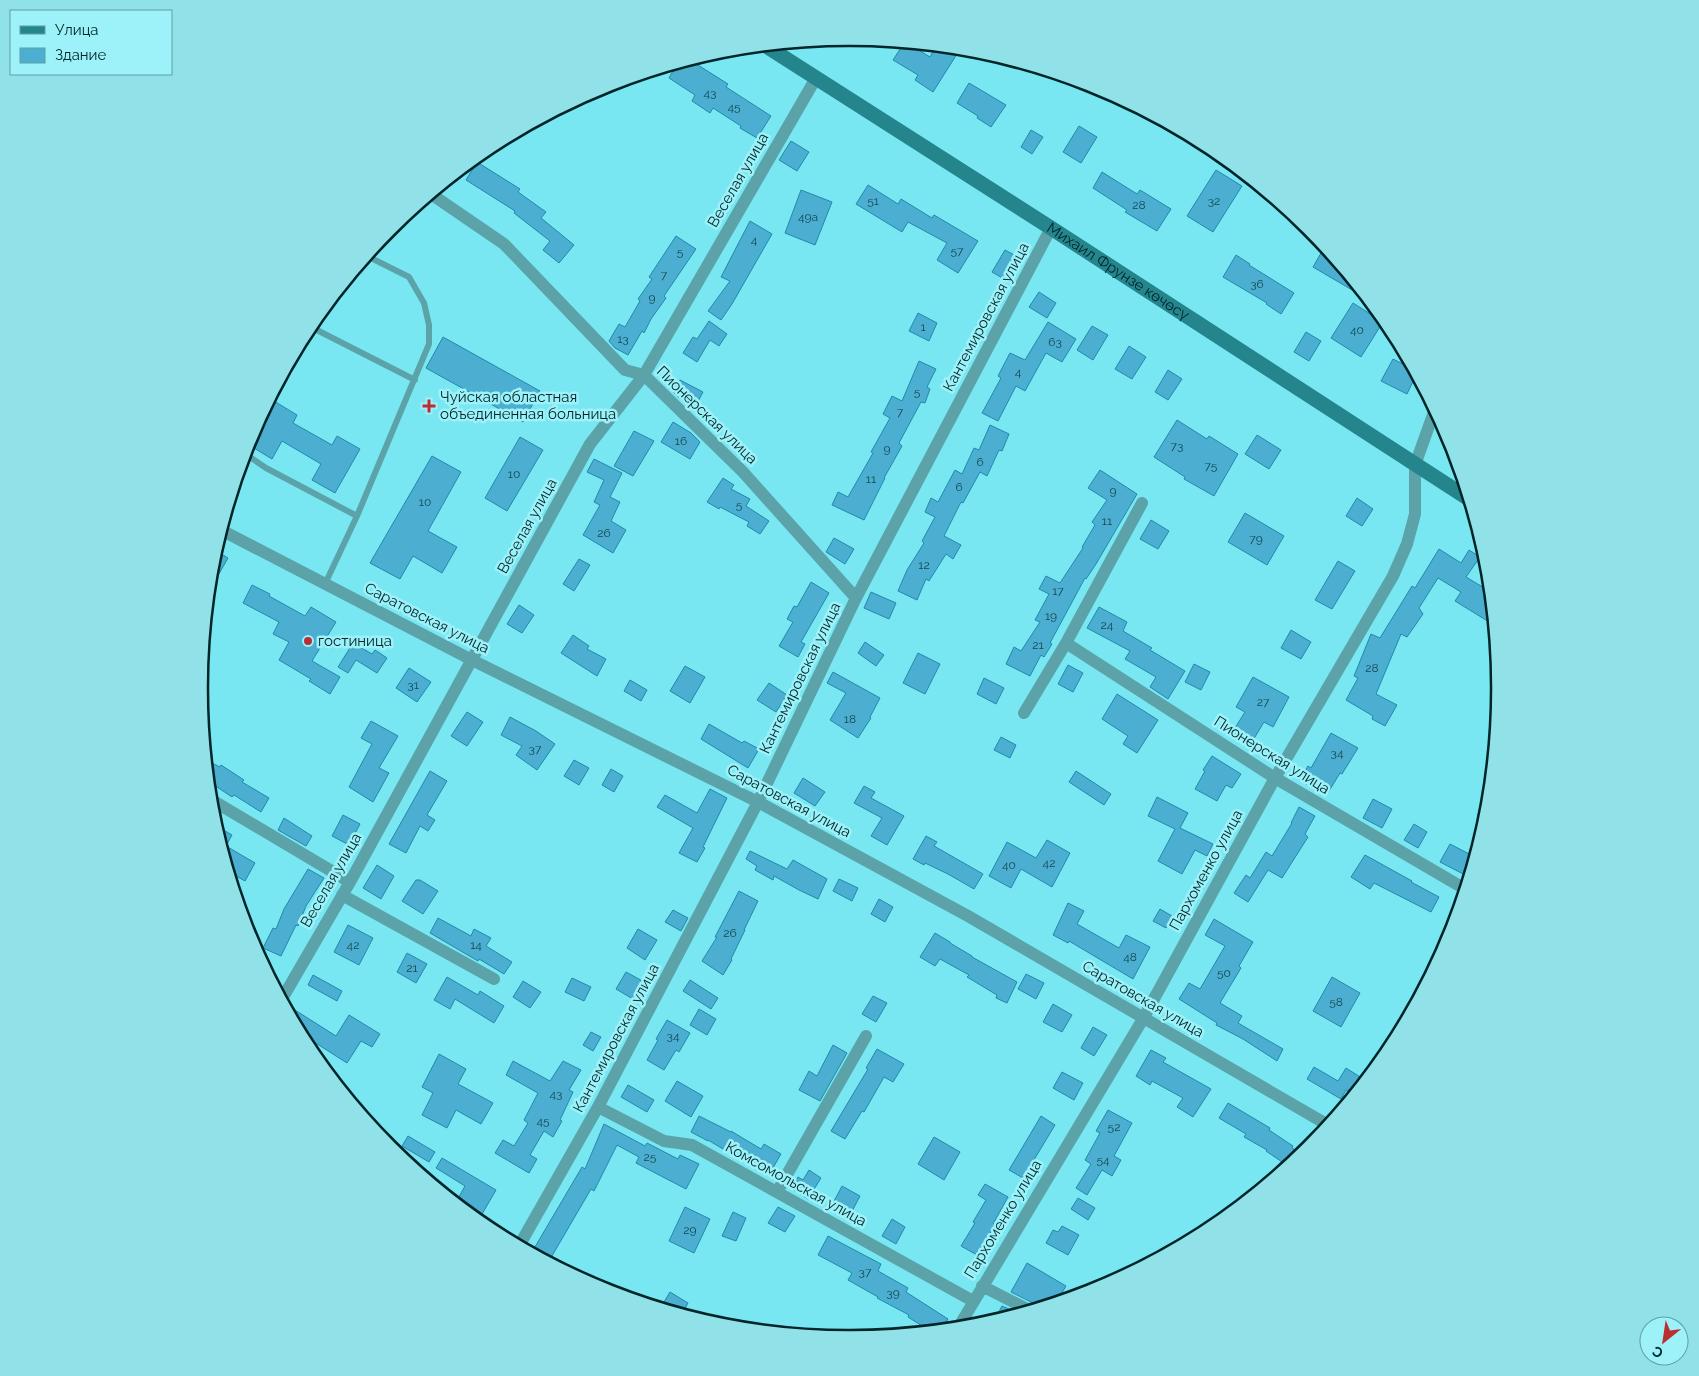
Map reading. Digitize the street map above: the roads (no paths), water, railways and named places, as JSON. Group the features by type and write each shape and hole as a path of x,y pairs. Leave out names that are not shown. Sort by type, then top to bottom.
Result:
{"main road":[{"name":"Михаил Фрунзе көчөсү","path":"774,51 1460,494"}],"street":[{"name":"Веселая улица","path":"285,993 350,882 590,444 644,375 816,78"},
{"name":"Пионерская улица","path":"436,198 504,244 625,370 644,375 743,472 856,598"},
{"name":"Кантемировская улица","path":"523,1240 598,1107 758,802 856,598 1051,228"},
{"name":"Пархоменко улица","path":"963,1319 1142,1018 1276,778 1393,576 1407,544 1415,514 1416,465 1432,419"},
{"path":"1024,713 1066,643 1142,503"},
{"name":"Саратовская улица","path":"227,533 472,660 758,802 968,916 1322,1122"},
{"name":"Пионерская улица","path":"1066,643 1276,778 1459,886"},
{"path":"218,803 350,882"},
{"path":"342,895 494,979"},
{"path":"777,1192 866,1036"},
{"name":"Комсомольская улица","path":"598,1107 664,1141 692,1145 973,1301"},
{"path":"982,1286 1022,1306"}],"lane":[{"path":"324,584 357,516 429,344 429,326 424,303 409,277 373,259"},
{"path":"317,330 415,380"},
{"path":"251,458 266,468 357,516"}],"place":[{"name":"Чуйская областная объединенная больница","path":"429,406"},
{"name":"гостиница","path":"308,641"}]}
